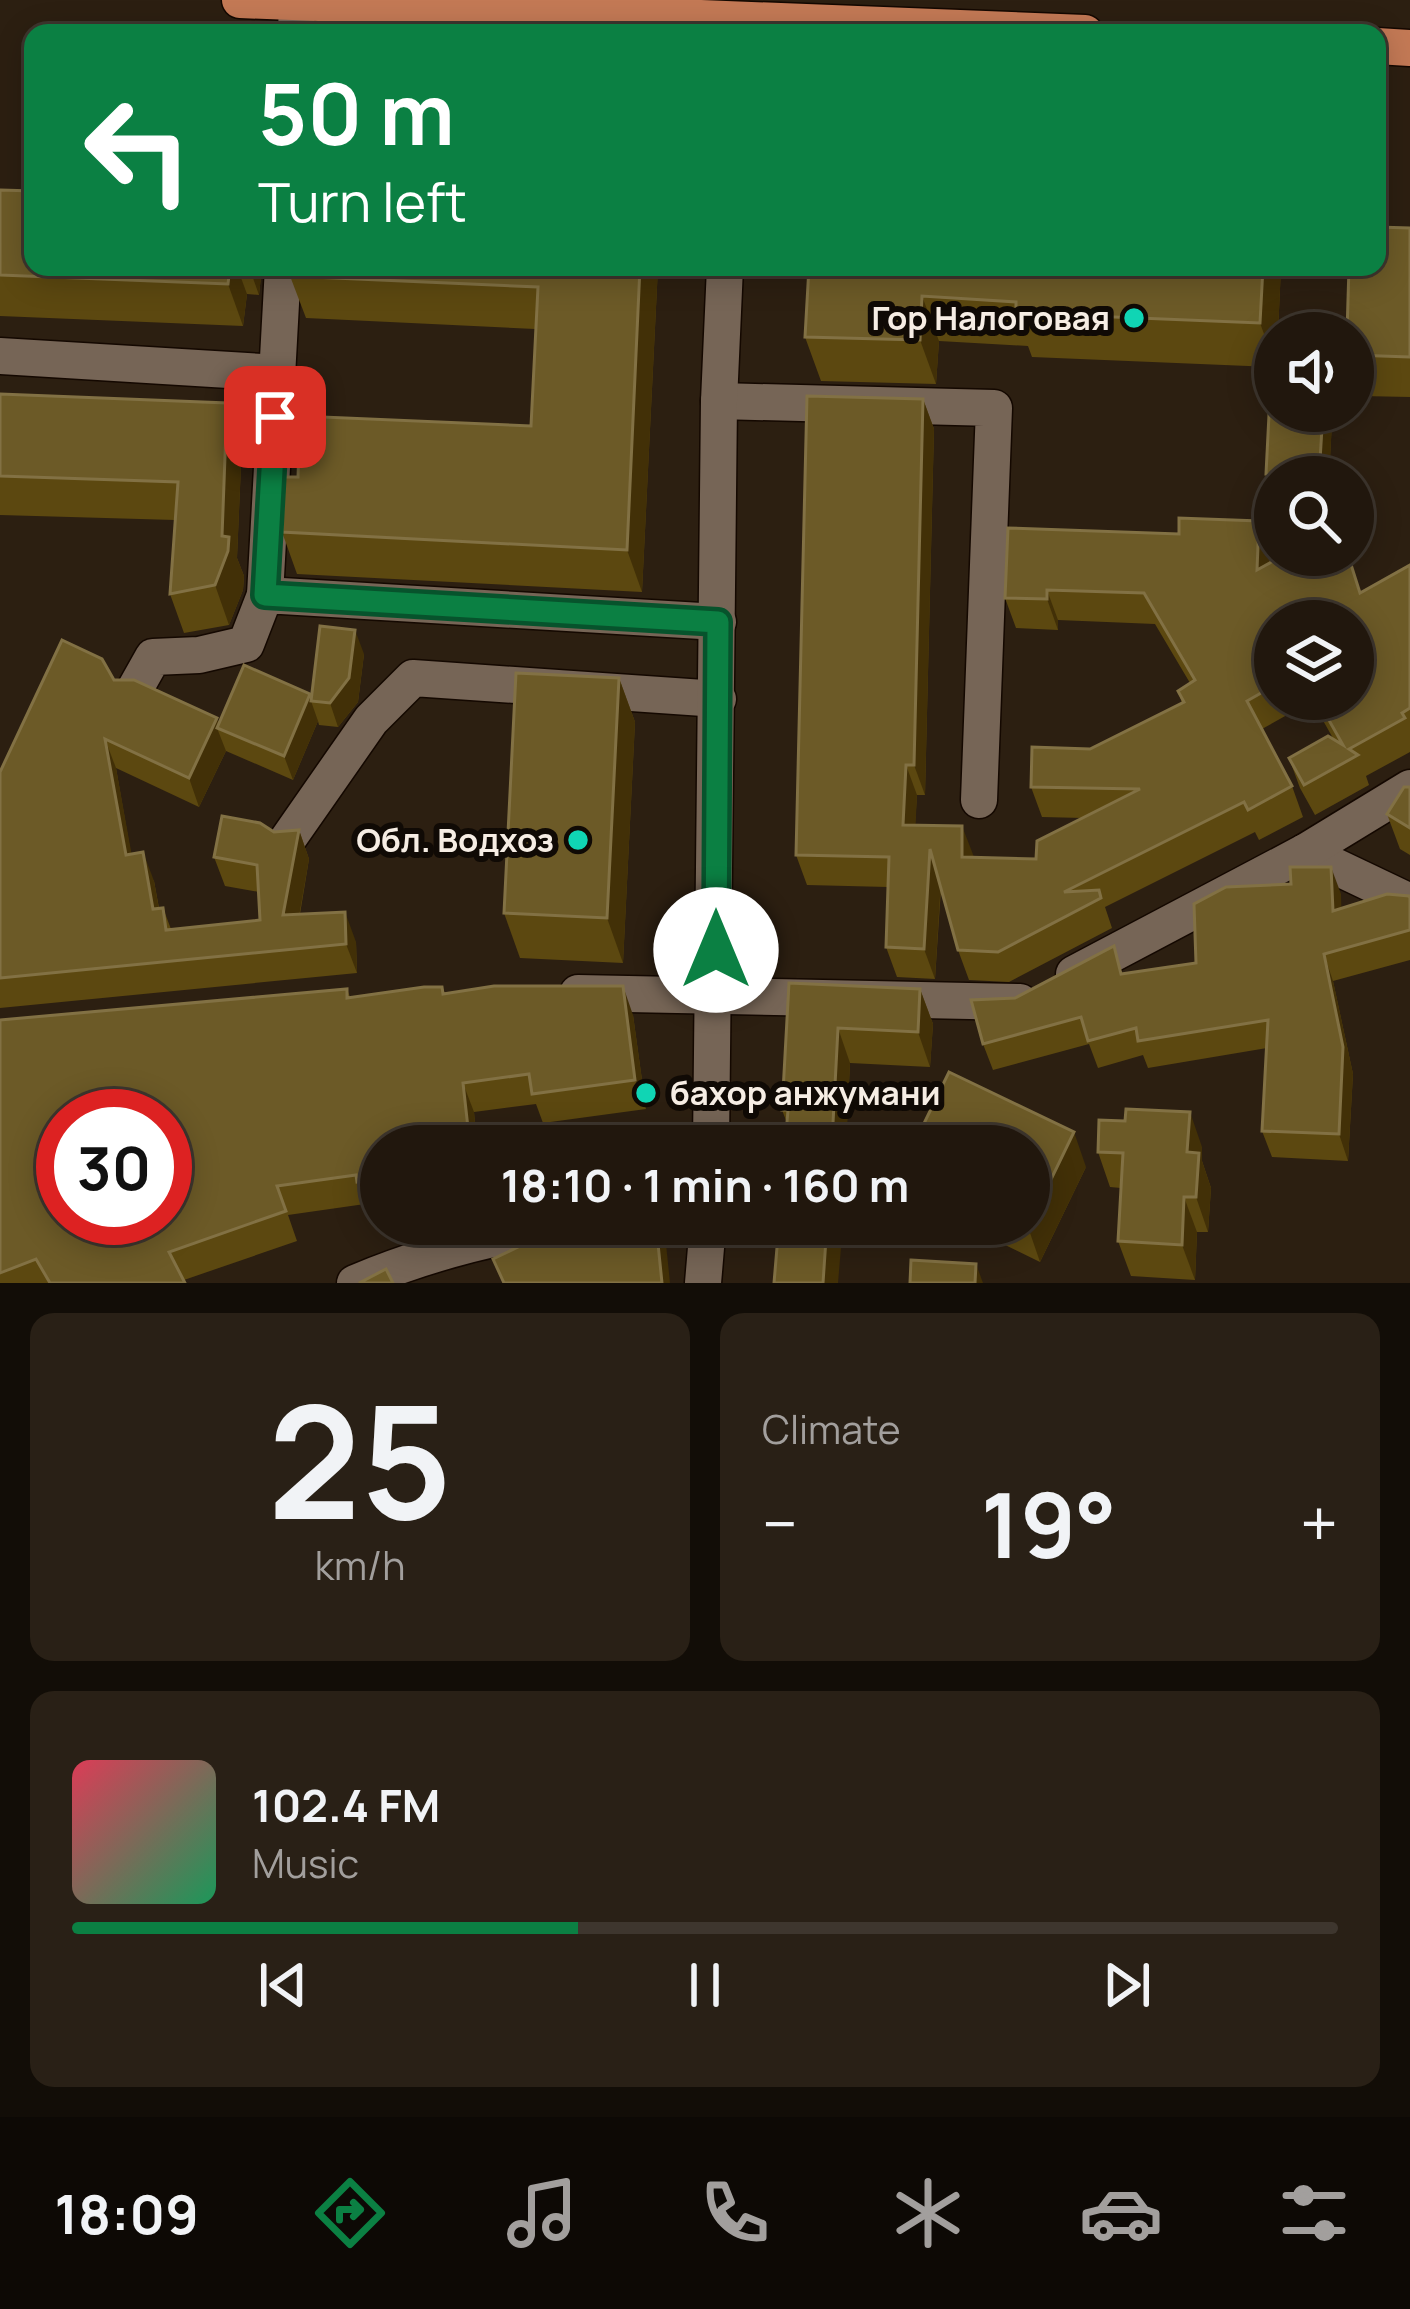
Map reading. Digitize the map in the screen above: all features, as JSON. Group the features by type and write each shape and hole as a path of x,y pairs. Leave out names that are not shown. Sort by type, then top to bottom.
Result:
{"main road":[{"path":"240,0 297,17 738,17 890,24"}],"street":[{"path":"135,688 153,658 199,655 246,644 265,595 283,276"},
{"path":"712,1125 718,401 725,276"},
{"path":"0,356 278,373"},
{"path":"718,401 994,408 979,800"},
{"path":"265,595 718,622"},
{"path":"288,839 371,720 412,678 718,700"},
{"path":"534,993 716,992 1014,1005 1305,852 1410,788"},
{"path":"1305,852 1410,902"},
{"path":"356,1283 428,1253 463,1245"},
{"path":"703,1283 706,1245"}],"building":[{"path":"0,190 24,191 24,276 0,275"},
{"path":"1386,227 1410,228 1410,357 1374,356 1374,312 1348,312 1349,276 1386,276"},
{"path":"25,276 229,276 228,284"},
{"path":"290,276 640,276 627,550 282,532 284,477 298,477 300,416 531,426 538,287"},
{"path":"808,276 1263,276 1261,312 1254,312 1254,323 1016,313 1016,302 922,296 920,340 805,337"},
{"path":"0,394 227,403 222,536 229,537 215,585 170,594 178,482 0,476"},
{"path":"807,396 923,399 914,765 906,765 903,825 962,826 962,857 1036,859 1037,841 1140,789 1031,787 1032,747 1090,749 1184,702 1178,691 1195,680 1144,593 1047,590 1047,599 1005,598 1008,528 1179,534 1179,518 1254,521 1254,576 1355,576 1360,593 1410,565 1410,708 1402,713 1405,718 1349,749 1358,755 1304,785 1289,758 1328,736 1343,745 1329,720 1374,720 1374,600 1254,600 1254,697 1247,701 1292,786 1248,810 1244,802 1064,892 1099,890 1101,898 998,952 958,950 930,849 924,949 886,947 889,857 796,855"},
{"path":"1268,432 1322,432 1320,456 1267,456"},
{"path":"320,626 355,630 349,678 330,703 311,701"},
{"path":"62,640 102,659 114,680 134,680 217,718 189,778 105,739 126,855 143,852 153,909 163,908 166,930 260,920 257,865 214,857 222,816 260,823 274,832 299,830 283,915 345,912 346,944 0,978 0,772"},
{"path":"244,665 310,694 284,756 217,728"},
{"name":"Обл. Водхоз","path":"516,673 619,678 607,918 504,913"},
{"path":"1404,787 1410,787 1410,828 1387,814"},
{"path":"1290,867 1331,867 1333,911 1387,894 1410,898 1410,930 1324,954 1343,1047 1339,1134 1262,1131 1268,1020 1138,1041 1136,1028 1088,1041 1081,1017 983,1044 971,1000 1015,998 1114,946 1121,974 1196,963 1194,904 1226,887 1291,884"},
{"path":"789,983 920,989 918,1032 838,1028 833,1125 787,1125 788,1110 782,1110"},
{"path":"494,986 623,986 635,1080 532,1094 529,1074 463,1083 468,1125 360,1125 360,1182 356,1175 277,1186 286,1211 192,1244 192,1089 36,1089 36,1245 189,1245 169,1252 185,1283 50,1283 36,1259 0,1273 0,1020 347,989 347,998 442,987 443,994"},
{"path":"949,1072 1074,1132 1050,1182 1050,1125 923,1125"},
{"path":"1126,1109 1190,1112 1187,1152 1199,1153 1196,1197 1184,1197 1182,1245 1118,1241 1123,1153 1098,1152 1099,1120 1125,1121"},
{"path":"522,1245 658,1245 662,1283 504,1283 493,1259"},
{"path":"777,1245 826,1245 823,1283 774,1283"},
{"path":"911,1260 976,1264 975,1283 910,1283"},
{"path":"386,1269 393,1283 359,1283"}],"place":[{"name":"Гор Налоговая","path":"1134,318"},
{"name":"Обл. Водхоз","path":"578,840"},
{"name":"бахор анжумани","path":"646,1093"}],"route":[{"path":"275,417 265,595 718,622 716,950"}]}
